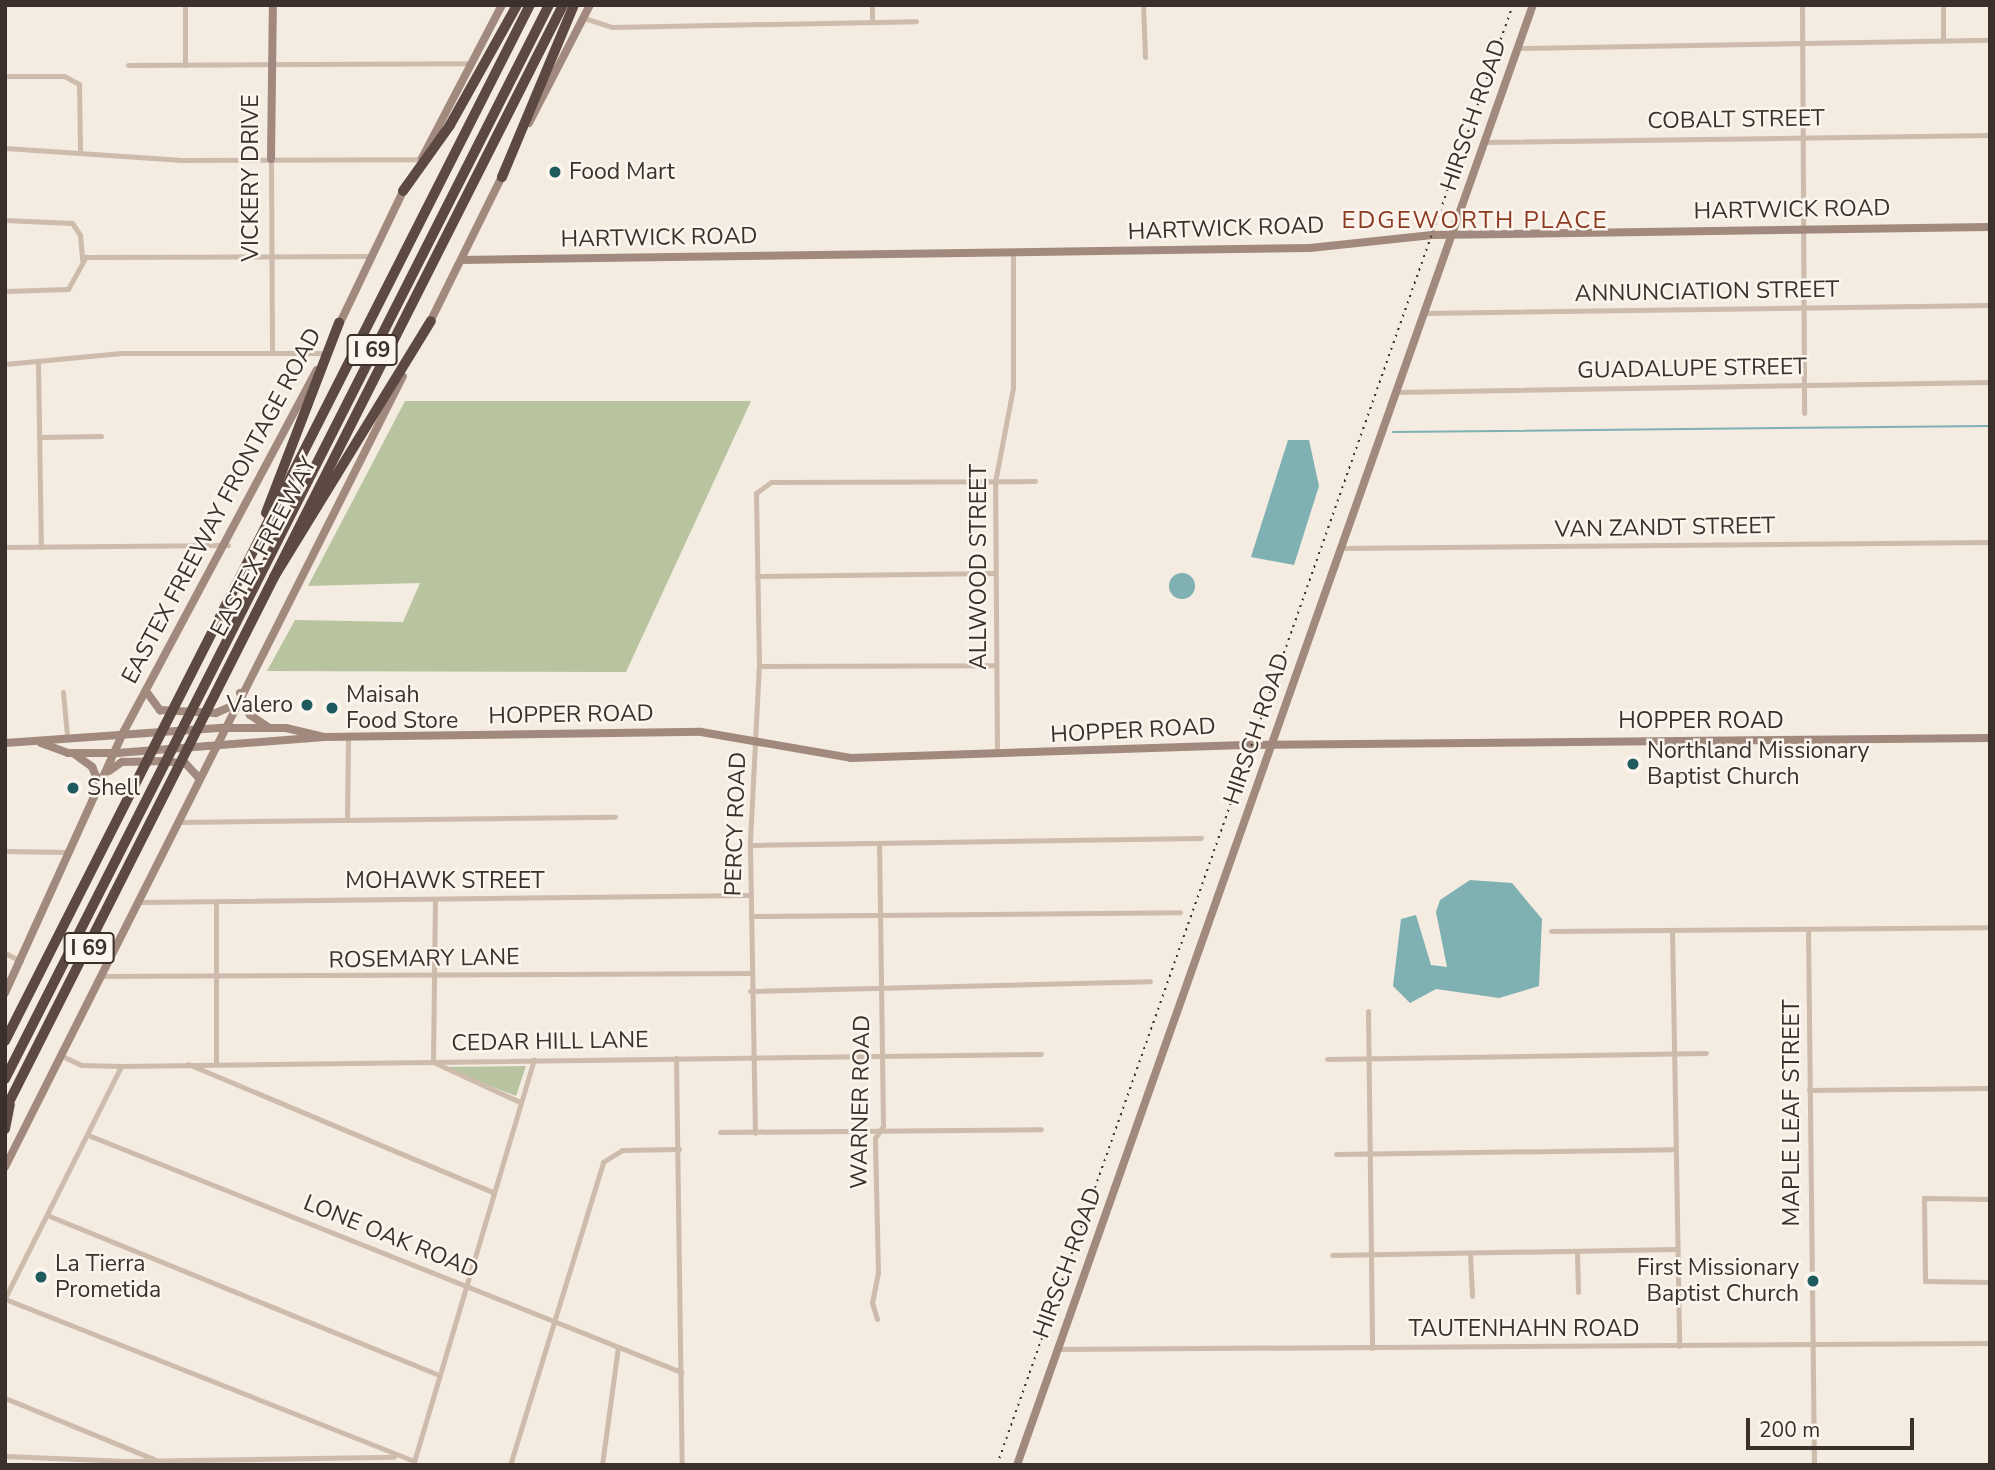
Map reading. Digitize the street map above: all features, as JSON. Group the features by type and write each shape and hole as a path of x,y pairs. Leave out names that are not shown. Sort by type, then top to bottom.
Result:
{"highway":[{"path":"403,191 450,125 517,5"},
{"name":"EASTEX FREEWAY","path":"5,1041 530,5"},
{"name":"I 69","path":"5,1079 151,785 549,5"},
{"name":"EASTEX FREEWAY","path":"5,1129 8,1106 267,584 563,5"},
{"path":"502,177 574,5"},
{"path":"267,584 288,564 431,321"},
{"path":"223,612 339,323"}],"main road":[{"name":"VICKERY DRIVE","path":"271,159 270,65 273,5"},
{"name":"EASTEX FREEWAY FRONTAGE ROAD","path":"5,993 117,753 124,731 228,545 403,191 502,5"},
{"path":"5,1167 140,902 234,704 590,5"},
{"name":"HIRSCH ROAD","path":"1017,1465 1533,5"},
{"name":"HARTWICK ROAD","path":"462,260 1310,248 1452,234 1990,227"},
{"path":"146,691 160,710 216,713 234,704"},
{"path":"240,694 250,715 269,728"},
{"name":"HOPPER ROAD","path":"5,743 41,743 68,735 124,731 222,728 269,728 324,737"},
{"name":"HOPPER ROAD","path":"41,743 73,753 117,753 212,748 324,737 701,732 757,738 831,758 998,756 1272,745 1990,738"},
{"path":"73,753 92,766 100,785"},
{"path":"105,774 122,762 164,761 186,764 198,777"}],"street":[{"path":"185,5 186,65"},
{"path":"872,5 872,22"},
{"path":"1143,5 1144,57"},
{"path":"1802,5 1799,136 1804,413"},
{"path":"1943,5 1943,40"},
{"path":"584,18 612,27 916,21"},
{"path":"1518,48 1990,40"},
{"path":"128,65 470,63"},
{"path":"5,76 64,76 79,84 80,149"},
{"name":"COBALT STREET","path":"1483,142 1990,135"},
{"path":"5,148 80,149 179,160 421,159"},
{"name":"VICKERY DRIVE","path":"271,159 272,351"},
{"path":"5,220 72,223 80,235 82,260 79,279 68,289 5,290"},
{"name":"ALLWOOD STREET","path":"998,756 995,482 1013,388 1013,253"},
{"path":"82,260 271,255 372,256"},
{"name":"ANNUNCIATION STREET","path":"1424,313 1990,305"},
{"path":"5,364 38,363 121,353 325,353"},
{"path":"38,363 41,547"},
{"name":"GUADALUPE STREET","path":"1396,392 1990,382"},
{"path":"40,437 101,436"},
{"path":"995,482 1035,481"},
{"name":"PERCY ROAD","path":"755,1132 750,991 750,845 759,666 756,517 763,483 995,482"},
{"name":"VAN ZANDT STREET","path":"1340,548 1990,542"},
{"path":"5,547 228,545"},
{"path":"757,576 995,573"},
{"path":"759,666 996,665"},
{"path":"64,692 68,735"},
{"path":"347,820 348,737"},
{"path":"176,822 615,817"},
{"path":"750,845 1201,838"},
{"name":"WARNER ROAD","path":"877,1319 872,1303 878,1273 882,1056 879,843"},
{"path":"5,851 69,852"},
{"name":"MOHAWK STREET","path":"140,902 751,895"},
{"path":"435,900 433,1062 520,1102"},
{"path":"216,902 216,1064"},
{"path":"751,916 1180,912"},
{"path":"1551,931 1990,927"},
{"name":"MAPLE LEAF STREET","path":"1808,929 1814,1465"},
{"path":"1672,930 1679,1346"},
{"path":"5,953 21,961"},
{"name":"ROSEMARY LANE","path":"100,976 215,980 435,975 750,973"},
{"path":"750,991 1150,981"},
{"path":"1368,1010 1372,1348"},
{"path":"1327,1059 1706,1053"},
{"name":"CEDAR HILL LANE","path":"62,1056 81,1065 121,1066 1041,1054"},
{"path":"676,1058 682,1465"},
{"path":"121,1066 5,1298 413,1463 436,1374 534,1060"},
{"path":"188,1064 492,1192"},
{"path":"1809,1090 1990,1088"},
{"path":"720,1132 1041,1129"},
{"name":"LONE OAK ROAD","path":"88,1135 681,1372"},
{"path":"510,1465 606,1157 622,1150 679,1149"},
{"path":"1336,1154 1675,1149"},
{"path":"1990,1199 1924,1198 1925,1281 1990,1282"},
{"path":"47,1215 436,1374"},
{"path":"1332,1255 1677,1249"},
{"path":"1577,1252 1578,1292"},
{"path":"1470,1253 1472,1296"},
{"name":"TAUTENHAHN ROAD","path":"1058,1349 1990,1343"},
{"path":"603,1465 618,1347"},
{"path":"5,1398 156,1460"},
{"path":"5,1455 127,1463 156,1460 397,1457"}],"green space":[{"path":"405,401 751,401 626,672 267,671 295,620 403,622 420,583 308,586"},
{"path":"526,1066 516,1096 442,1067"}],"water":[{"path":"1288,440 1309,440 1319,486 1294,565 1251,557"},
{"path":"1182,573 1192,576 1195,586 1192,596 1182,599 1172,596 1169,586 1172,576"},
{"path":"1470,880 1512,883 1542,919 1539,986 1499,998 1436,989 1410,1003 1393,986 1401,919 1416,915 1431,965 1447,967 1436,912 1440,900"}],"waterway":[{"path":"1393,432 1990,426"}],"railway":[{"path":"997,1465 1513,5"}],"place":[{"name":"Food Mart","path":"555,172"},
{"name":"Valero","path":"307,705"},
{"name":"Maisah Food Store","path":"332,708"},
{"name":"Northland Missionary Baptist Church","path":"1633,764"},
{"name":"Shell","path":"73,788"},
{"name":"La Tierra Prometida","path":"41,1277"},
{"name":"First Missionary Baptist Church","path":"1813,1281"}],"district":[{"name":"EDGEWORTH PLACE","path":"1475,221"}]}
